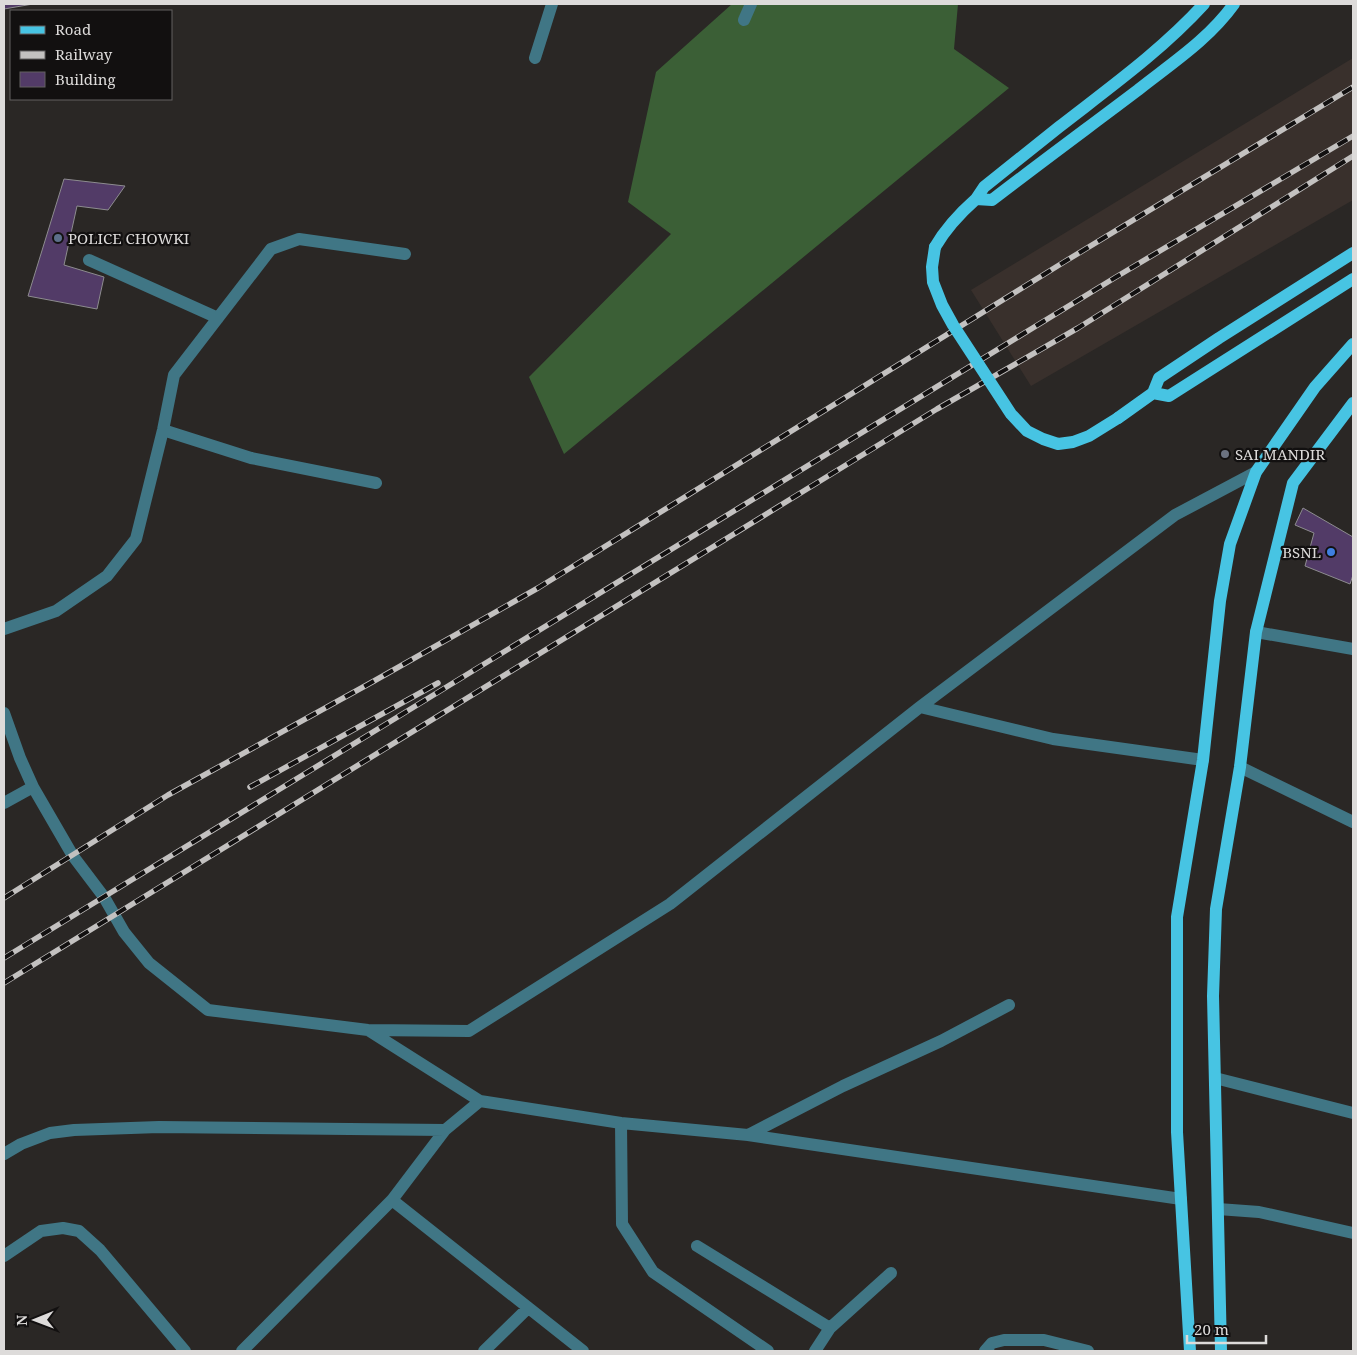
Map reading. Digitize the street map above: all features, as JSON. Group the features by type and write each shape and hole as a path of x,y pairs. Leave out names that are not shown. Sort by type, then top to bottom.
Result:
{"main road":[{"path":"1204,4 1171,38 984,187 976,200 954,219 935,247 932,267 933,282 953,326 1011,414 1027,431 1058,444 1073,442 1089,436 1118,418 1153,393 1159,378 1353,252"},
{"path":"976,200 992,200 1081,131 1182,58 1223,18 1234,4"},
{"path":"1153,393 1169,396 1353,279"},
{"path":"1190,1351 1177,1123 1178,917 1203,760 1220,601 1230,544 1256,472 1315,387 1353,344"},
{"path":"1221,1351 1213,996 1216,909 1240,767 1256,632 1293,483 1353,403"}],"street":[{"path":"535,58 552,4"},
{"path":"744,20 751,4"},
{"path":"4,629 56,611 107,576 136,539 163,430 174,375 271,249 299,239 405,254"},
{"path":"89,260 218,318"},
{"path":"163,430 251,458 376,483"},
{"path":"4,713 33,788 73,856 104,897 124,932 148,963 208,1010 368,1030 468,1032 670,904 920,707 1175,515 1256,472"},
{"path":"1256,632 1353,649"},
{"path":"920,707 1052,739 1203,760"},
{"path":"1240,767 1353,822"},
{"path":"4,803 33,788"},
{"path":"748,1134 1009,1006"},
{"path":"368,1030 480,1101 621,1123 748,1134 1181,1199"},
{"path":"1215,1078 1353,1113"},
{"path":"242,1351 392,1200 445,1130 480,1101"},
{"path":"621,1123 622,1224 653,1272 768,1351"},
{"path":"4,1154 21,1144 50,1133 74,1130 159,1128 445,1130"},
{"path":"392,1200 583,1351"},
{"path":"1218,1209 1259,1212 1353,1232"},
{"path":"4,1256 41,1231 63,1228 80,1231 100,1250 185,1351"},
{"path":"697,1246 830,1328"},
{"path":"815,1351 830,1328 891,1274"},
{"path":"484,1351 528,1308"},
{"path":"985,1351 992,1343 1004,1340 1044,1340 1088,1351"}],"shaded area":[{"path":"1353,58 1353,200 1031,386 971,290"}],"green space":[{"path":"732,4 958,4 954,49 1009,88 564,454 529,377 671,234 628,202 656,72"}],"building":[{"path":"4,4 33,4 4,9"},
{"name":"POLICE CHOWKI","path":"64,179 125,186 108,210 77,206 64,265 104,277 97,309 28,296"},
{"name":"BSNL","path":"1303,508 1353,537 1353,575 1350,584 1305,566 1314,533 1295,525"}],"railway":[{"path":"4,898 168,795 538,588 1064,262 1353,87"},
{"path":"4,958 1116,277 1353,136"},
{"path":"4,983 937,409 1078,328 1353,156"},
{"path":"250,787 438,683"}],"place":[{"name":"POLICE CHOWKI","path":"58,238"},
{"name":"SAI MANDIR","path":"1225,454"},
{"name":"BSNL","path":"1331,552"}]}
